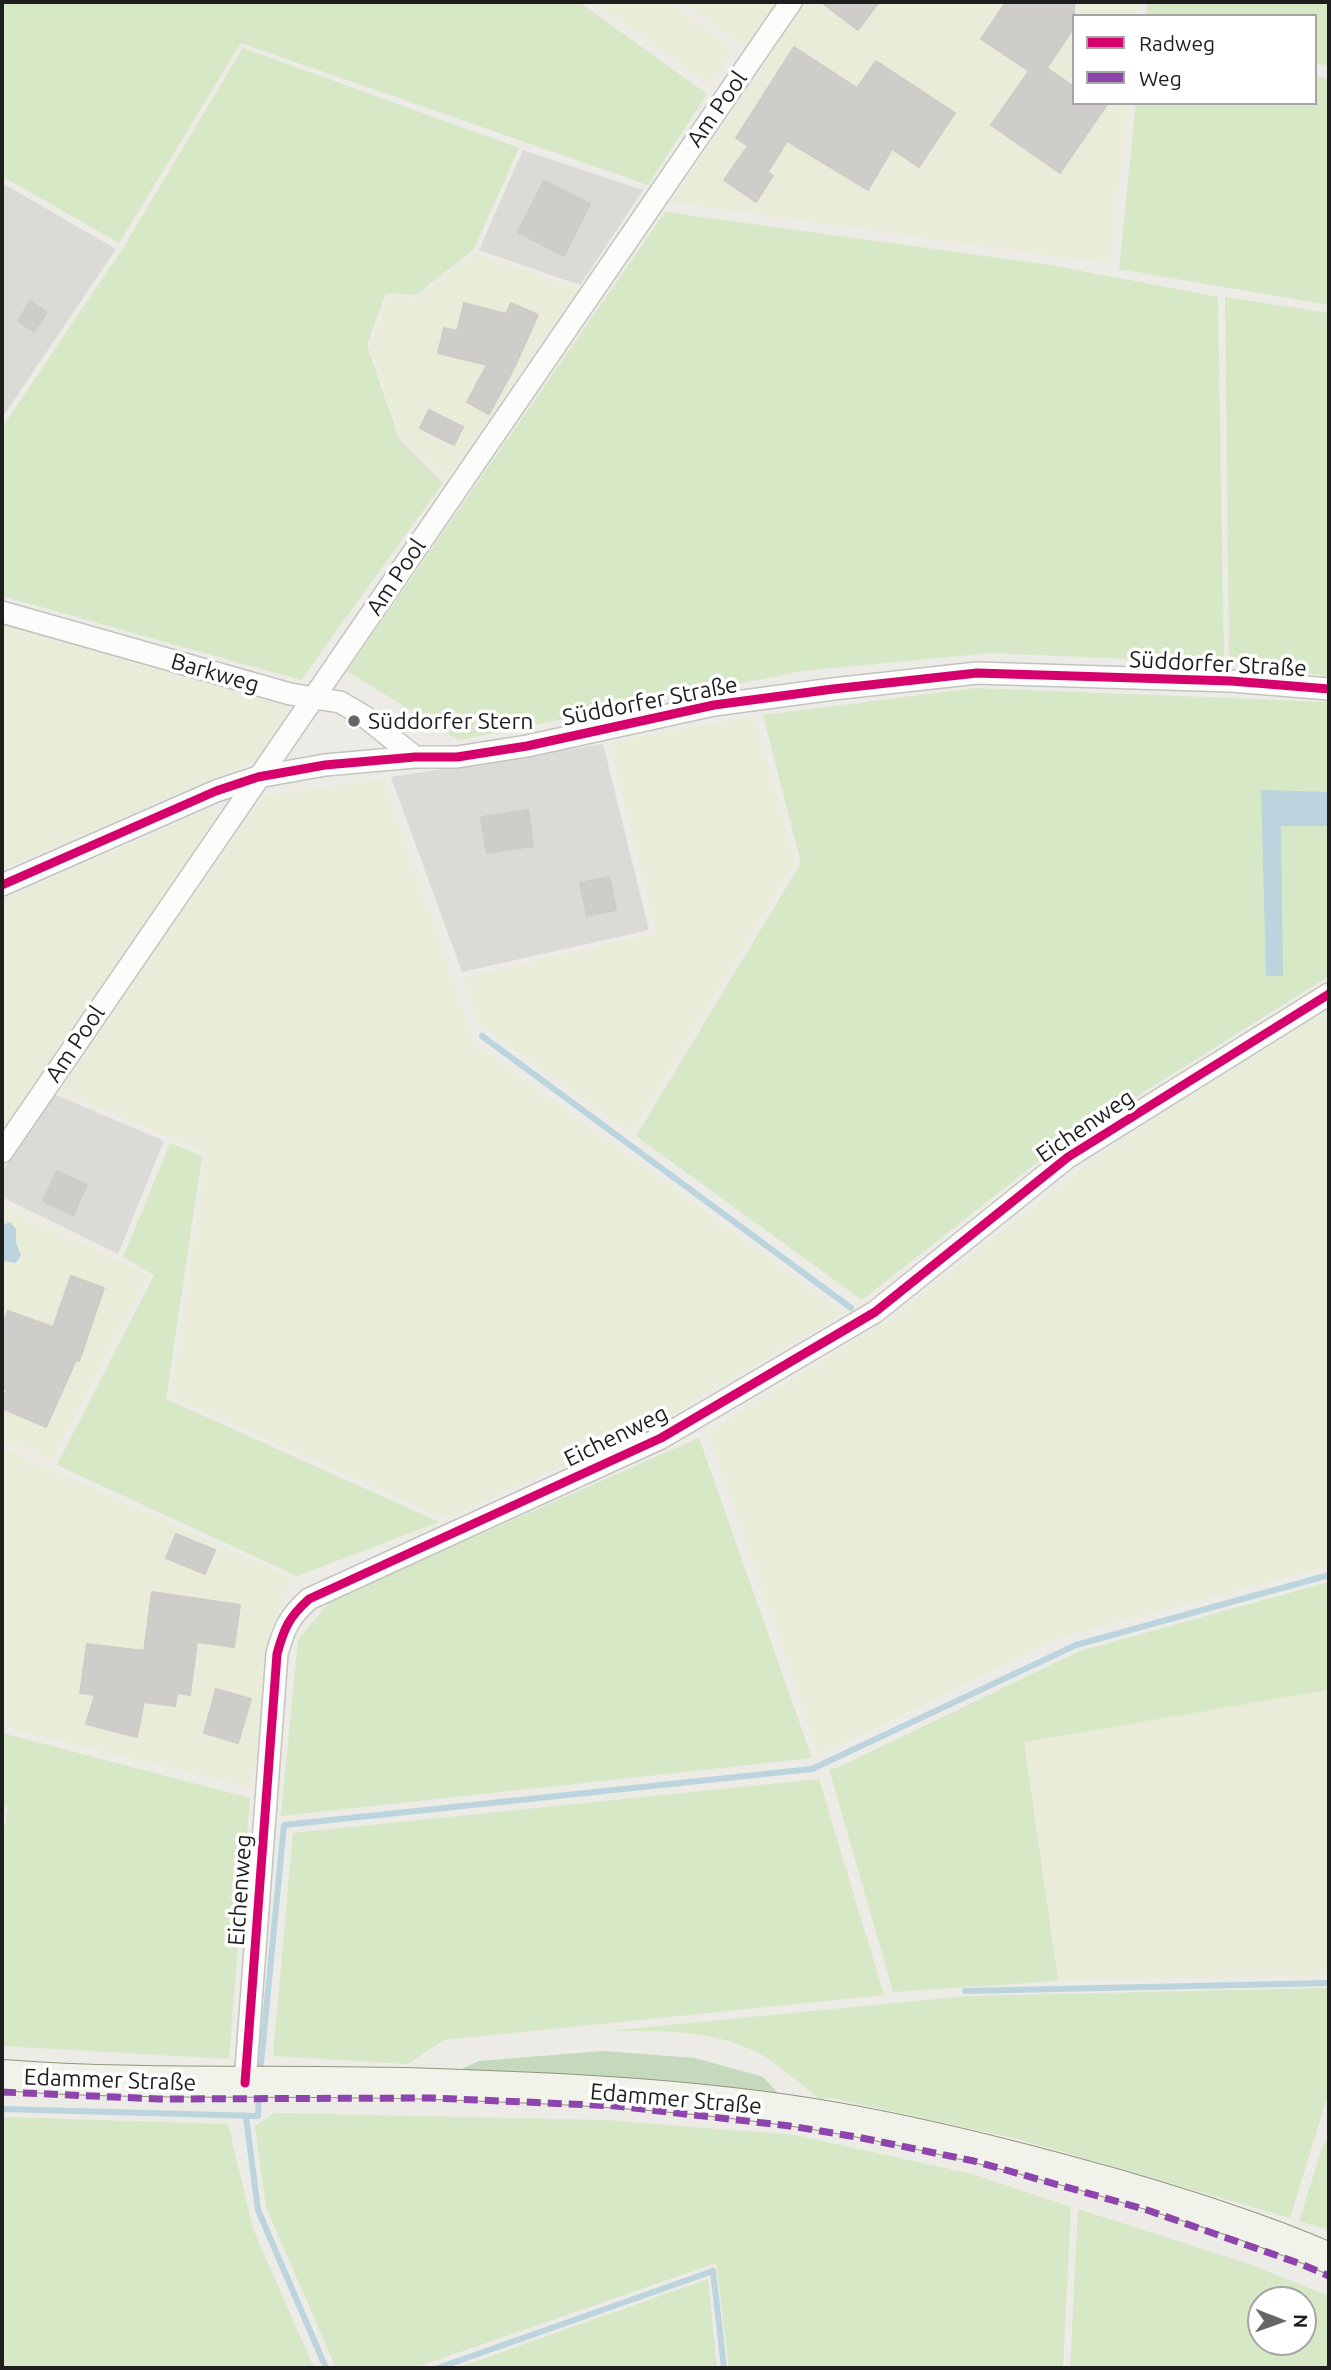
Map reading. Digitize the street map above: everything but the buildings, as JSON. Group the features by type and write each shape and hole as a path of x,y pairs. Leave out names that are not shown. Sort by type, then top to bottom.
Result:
{"main road":[{"name":"Edammer Straße","path":"2,2075 155,2083 431,2083 555,2088 685,2098 801,2112 927,2135 1014,2155 1165,2199 1329,2258"}],"street":[{"name":"Am Pool","path":"2,1152 790,2"},
{"name":"Barkweg","path":"2,612 290,694 340,702 364,716 415,757"},
{"name":"Süddorfer Straße","path":"2,885 216,791 258,777 325,765 415,757 457,757 527,746 714,705 977,673 1231,681 1329,689"},
{"name":"Eichenweg","path":"255,2083 277,1654 284,1627 296,1610 309,1599 662,1438 875,1312 1068,1157 1329,994"}],"shaded area":[{"path":"523,150 643,190 580,285 479,250"},
{"path":"2,183 116,249 2,418"},
{"path":"603,744 649,930 462,972 391,777"},
{"path":"54,1094 164,1141 118,1254 2,1197 2,1172"}],"green space":[{"path":"2,2 579,2 707,94 648,185 241,43 119,243 2,176"},
{"path":"593,2 669,2 733,49 711,86"},
{"path":"682,2 1139,2 1137,14 1072,14 1072,105 1128,105 1110,264 671,202 765,63"},
{"path":"1147,2 1329,2 1329,66 1317,63 1317,14 1147,14"},
{"path":"243,48 519,148 474,249 416,295 386,293 367,345 399,439 443,483 301,680 2,596 2,428 123,248"},
{"path":"1317,76 1329,80 1329,305 1119,269 1136,105 1317,105"},
{"path":"665,212 1050,265 1218,297 1224,663 990,653 802,671 459,740 347,671"},
{"path":"475,253 578,289 446,480 401,438 370,345 389,296 416,298"},
{"path":"1225,297 1329,313 1329,676 1229,664"},
{"path":"2,623 287,704 288,719 254,761 2,869"},
{"path":"976,688 1329,702 1329,976 1059,1145 862,1300 636,1136 801,863 763,715"},
{"path":"755,716 795,862 631,1133 478,1024 462,978 656,933 610,742"},
{"path":"384,779 474,1043 844,1313 645,1429 444,1518 171,1396 207,1153 57,1090 263,796"},
{"path":"213,808 216,816 12,1124 2,1120 2,899"},
{"path":"1329,1006 1329,1566 1062,1637 819,1755 708,1432 892,1318 1098,1155"},
{"path":"170,1143 202,1156 166,1399 439,1522 297,1576 57,1465 154,1275 123,1257"},
{"path":"2,1205 148,1276 52,1461 2,1438"},
{"path":"699,1438 812,1758 281,1816 298,1640 331,1600"},
{"path":"2,1447 291,1578 273,1627 252,1788 16,1730 2,1723"},
{"path":"1329,1582 1329,1690 1024,1742 1058,1981 893,1992 829,1769 837,1768 1080,1651"},
{"path":"1329,1690 1329,1975 1058,1981 1024,1742"},
{"path":"2,1733 250,1798 229,2059 2,2046 2,1842 8,1807 2,1806"},
{"path":"819,1779 884,1995 444,2040 408,2064 273,2056 293,1833"},
{"path":"1329,1988 1329,2091 1290,2218 1018,2139 831,2098 820,2099 760,2054 723,2039 686,2033 608,2031 966,1996"},
{"path":"603,2051 695,2058 763,2077 780,2095 625,2078 453,2073 479,2061"},
{"path":"275,2113 604,2120 795,2135 972,2174 1071,2207 1063,2368 729,2368 716,2263 414,2368 336,2368 266,2207 255,2126"},
{"path":"2,2117 228,2124 253,2229 314,2368 2,2368"},
{"path":"1324,2142 1329,2143 1329,2230 1299,2221"},
{"path":"1078,2209 1249,2264 1304,2286 1247,2286 1247,2356 1317,2356 1317,2291 1329,2296 1329,2368 1070,2368"},
{"path":"708,2279 717,2368 457,2368"}],"water":[{"path":"1261,790 1329,792 1329,826 1281,826 1283,976 1266,976"},
{"path":"10,1222 16,1229 16,1243 21,1255 16,1263 2,1261 2,1225"}],"waterway":[{"path":"482,1036 851,1308"},
{"path":"260,2074 284,1825 812,1769 1076,1645 1329,1575"},
{"path":"965,1991 1329,1983"},
{"path":"2,2109 258,2116 259,2091"},
{"path":"246,2117 258,2210 326,2368"},
{"path":"438,2368 713,2271 724,2368"}],"marked path":[{"path":"2,2092 159,2099 432,2098 616,2106 790,2126 974,2161 1147,2210 1329,2276"}],"cycle path":[{"path":"2,885 216,791 258,777 325,765 415,757 457,757 527,746 714,705 977,673 1231,681 1329,689"},
{"path":"245,2083 277,1654 288,1624 302,1605 309,1599 661,1438 875,1312 1068,1157 1329,994"}],"place":[{"name":"Süddorfer Stern","path":"354,721"}]}
